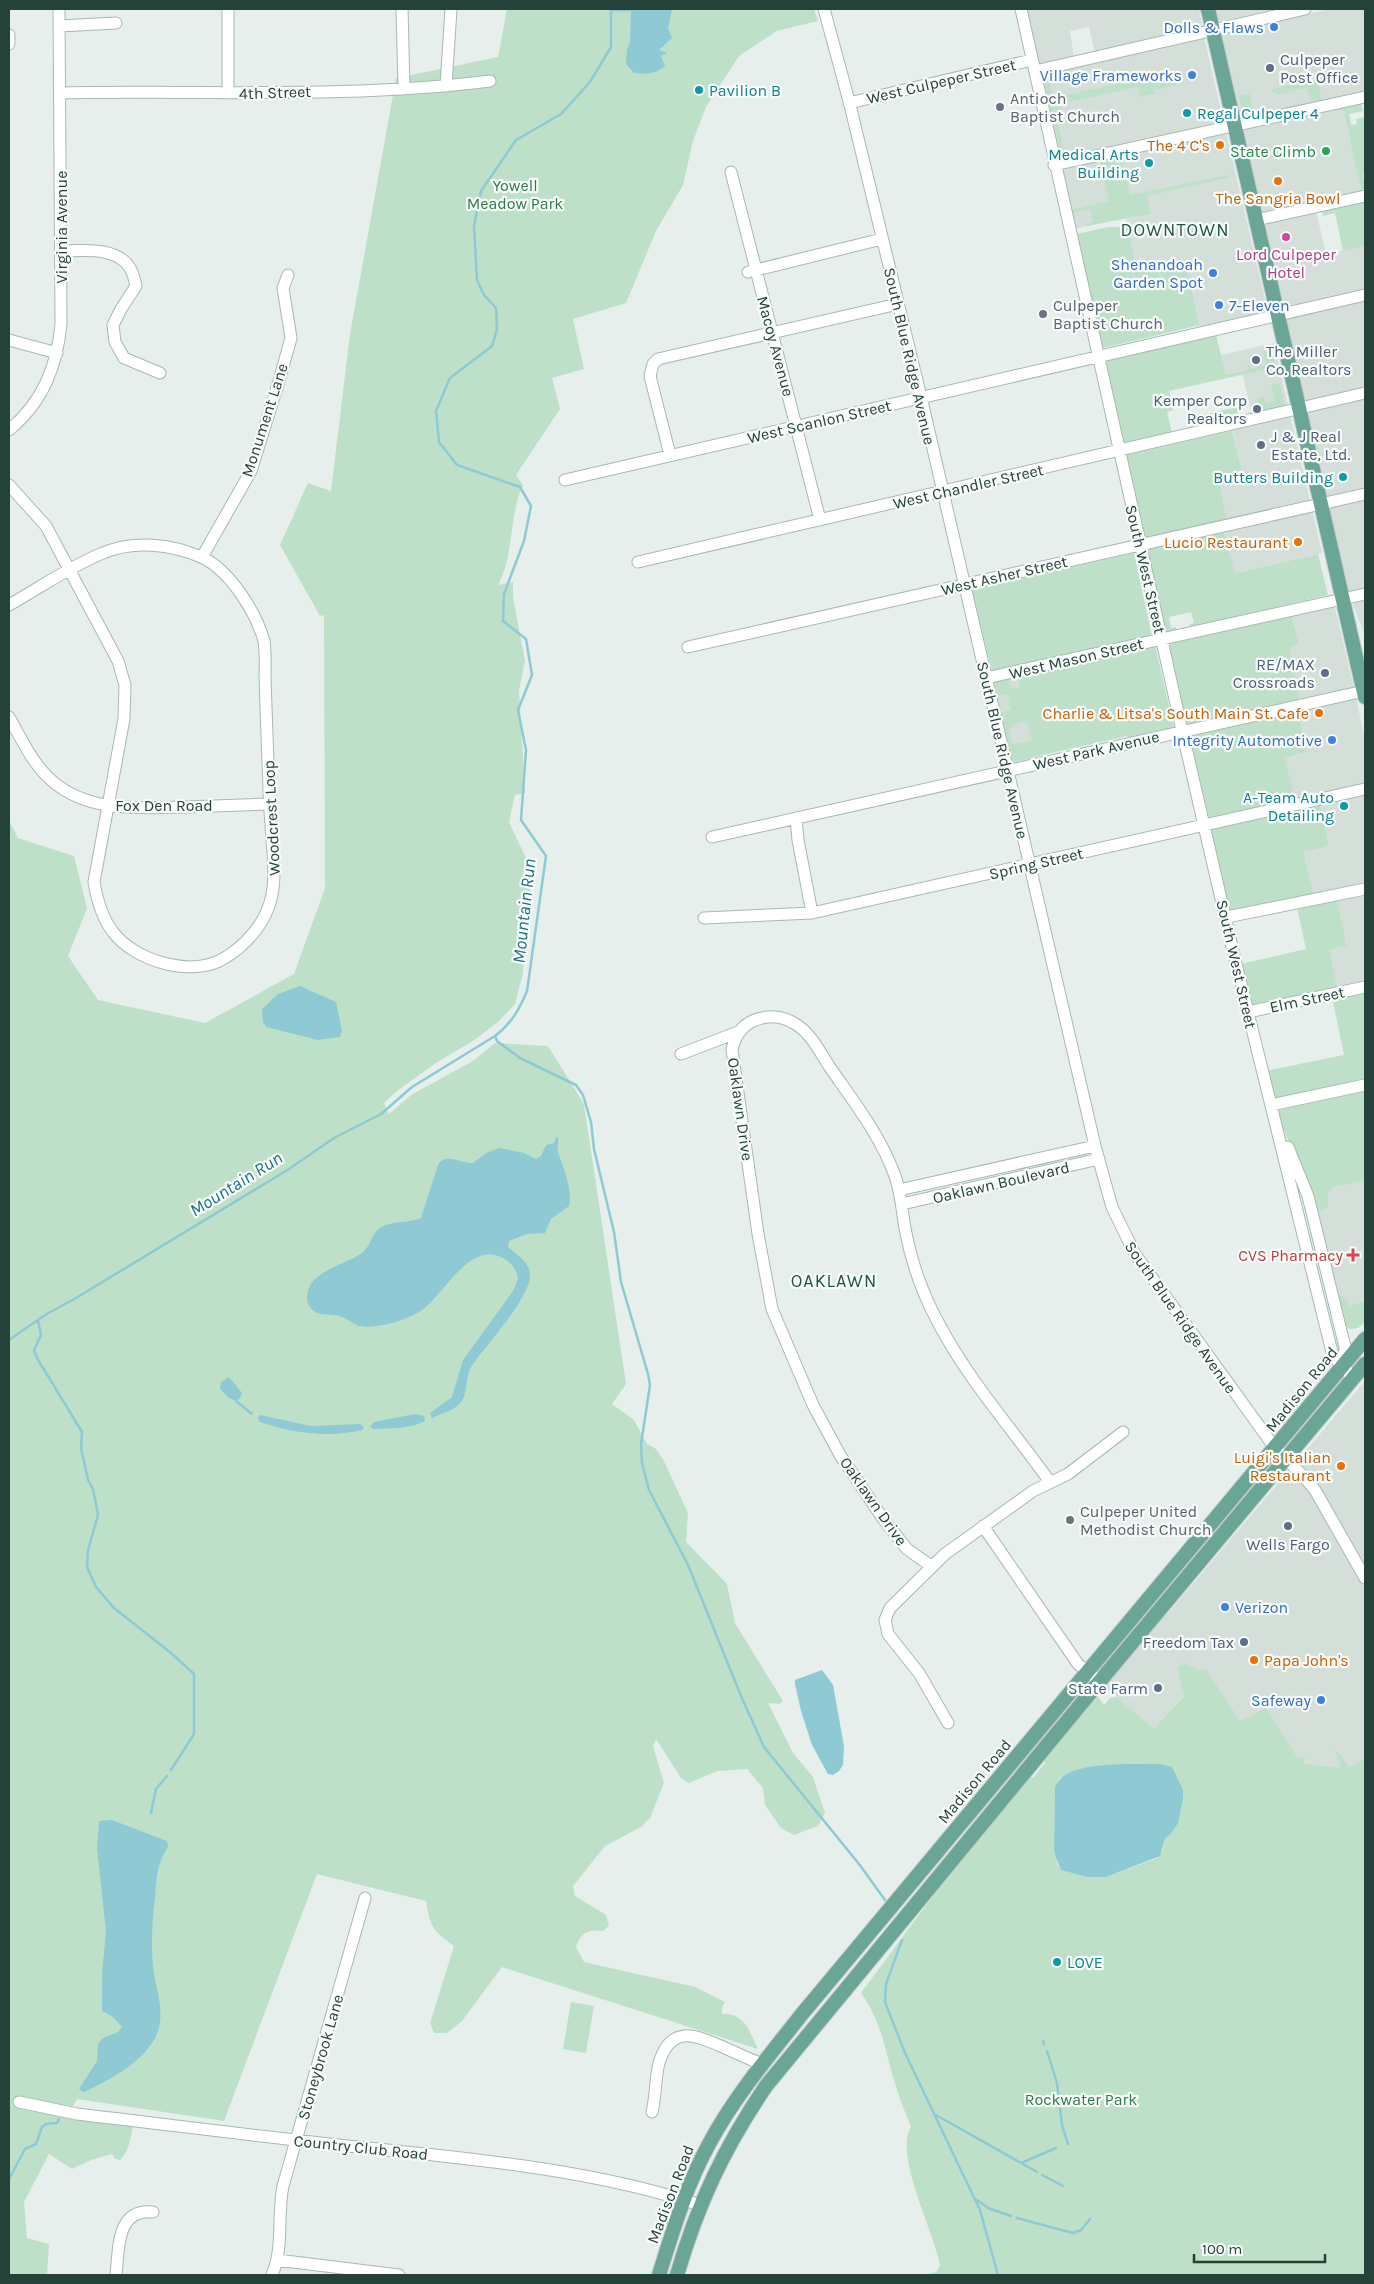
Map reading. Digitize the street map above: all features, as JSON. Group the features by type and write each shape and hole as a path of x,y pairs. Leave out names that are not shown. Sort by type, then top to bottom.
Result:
{"main road":[{"path":"1208,9 1364,694"},
{"path":"1353,646 1365,660"},
{"name":"Madison Road","path":"660,2275 683,2200 709,2143 728,2110 762,2064 1365,1339"},
{"name":"Madison Road","path":"677,2275 700,2205 720,2162 744,2119 790,2055 1365,1364"}],"street":[{"name":"Virginia Avenue","path":"9,430 29,411 40,397 48,382 57,353 61,324 59,9"},
{"path":"228,9 228,93"},
{"path":"402,9 404,88"},
{"path":"446,86 451,9"},
{"name":"South West Street","path":"1021,9 1097,356 1248,1012 1332,1352 1335,1358 1344,1364 1352,1379"},
{"name":"West Culpeper Street","path":"849,102 1213,31 1305,9"},
{"name":"South Blue Ridge Avenue","path":"824,10 849,102 921,397 1095,1146 1112,1207 1135,1254 1275,1448 1315,1490 1365,1578"},
{"path":"60,26 116,23"},
{"path":"9,35 9,44"},
{"name":"4th Street","path":"60,93 150,91 228,93 404,88 490,81"},
{"path":"1054,165 1365,97"},
{"name":"Macoy Avenue","path":"731,172 752,271 773,333 820,520"},
{"path":"1256,220 1365,196"},
{"path":"752,271 882,239"},
{"path":"61,251 99,251 121,258 130,268 136,286 113,325 115,342 124,358 160,373"},
{"name":"Monument Lane","path":"202,557 251,471 279,381 290,338 283,288 288,275"},
{"name":"West Scanlon Street","path":"565,480 1365,294"},
{"path":"670,455 650,376 653,364 665,357 898,304"},
{"path":"10,341 57,353"},
{"name":"West Chandler Street","path":"638,562 1365,393"},
{"path":"9,486 46,526 69,571 9,605"},
{"name":"West Asher Street","path":"688,647 1365,494"},
{"name":"Woodcrest Loop","path":"137,545 166,546 202,557 236,586 254,615 264,643 269,804 274,880 267,910 255,931 241,946 218,961 190,967 164,964 134,952 114,933 98,904 94,882 124,720 125,685 118,661 69,571 104,552 137,545"},
{"name":"West Mason Street","path":"986,678 1365,594"},
{"name":"West Park Avenue","path":"712,837 1182,730 1364,694"},
{"name":"Fox Den Road","path":"9,716 30,754 50,780 72,795 108,806 134,808 269,804"},
{"name":"Spring Street","path":"704,918 812,913 1365,789"},
{"path":"796,818 798,840 812,913"},
{"path":"1227,917 1365,889"},
{"name":"Elm Street","path":"1248,1012 1365,987"},
{"path":"681,1054 738,1032 752,1021 769,1017 788,1020 804,1030 864,1117 891,1166 899,1190 908,1240 916,1269 938,1323 964,1365 1050,1482"},
{"name":"Oaklawn Drive","path":"738,1032 732,1050 735,1075 758,1234 772,1309 814,1405 840,1455 884,1520 908,1549 931,1566"},
{"path":"1271,1105 1365,1086"},
{"name":"Oaklawn Boulevard","path":"899,1190 1095,1146"},
{"name":"Oaklawn Boulevard","path":"902,1204 1099,1159"},
{"path":"948,1723 918,1673 890,1637 885,1620 890,1608 931,1566 983,1526 1033,1491 1068,1474 1123,1432"},
{"path":"983,1526 1078,1664 1100,1681"},
{"name":"Stoneybrook Lane","path":"272,2275 279,2245 280,2201 365,1898"},
{"path":"652,2112 659,2064 663,2052 673,2040 681,2036 696,2036 762,2064"},
{"name":"Country Club Road","path":"19,2102 77,2114 514,2166 602,2180 700,2205"},
{"path":"116,2275 125,2223 132,2215 139,2212 153,2212"},
{"path":"277,2260 399,2275"}],"shaded area":[{"path":"1025,9 1199,9 1203,29 1095,53 1089,27 1070,31 1074,57 1038,66"},
{"path":"1216,9 1276,9 1219,22"},
{"path":"1330,9 1365,9 1365,93 1241,120 1221,33"},
{"path":"1204,37 1224,124 1059,158 1040,75"},
{"path":"1343,107 1362,193 1262,214 1243,128"},
{"path":"1226,132 1268,312 1201,328 1185,261 1137,272 1126,219 1151,214 1146,194 1097,224 1074,229 1060,168"},
{"path":"1316,211 1326,254 1365,246 1365,291 1282,309 1263,223"},
{"path":"1365,299 1365,389 1304,402 1284,317"},
{"path":"1274,343 1288,406 1252,415 1242,372 1226,376 1221,355"},
{"path":"1364,398 1365,489 1326,498 1306,412"},
{"path":"1290,415 1310,501 1227,520 1218,477 1242,471 1232,429"},
{"path":"1365,498 1365,588 1349,592 1328,506"},
{"path":"1312,510 1322,553 1234,573 1223,530"},
{"path":"1365,597 1365,635 1353,602"},
{"path":"1334,604 1354,688 1299,700 1290,646 1299,644 1292,613"},
{"path":"1023,675 1042,758 1010,765 991,683"},
{"path":"1356,697 1365,740 1365,784 1295,799 1285,758 1307,752 1298,710"},
{"path":"1365,793 1365,883 1314,894 1304,851 1329,846 1320,803"},
{"path":"1365,893 1365,981 1337,987 1330,950 1347,946 1337,899"},
{"path":"1365,1088 1365,1322 1352,1329 1345,1325 1302,1172 1277,1114 1279,1109 1298,1101"},
{"path":"1365,1381 1365,1767 1268,1786 1207,1671 1154,1728 1103,1685 1154,1623 1168,1613"}],"green space":[{"name":"Yowell Meadow Park","path":"507,9 814,9 818,21 777,31 739,56 706,107 693,141 683,185 656,231 626,303 573,319 584,369 552,378 560,409 516,475 523,485 515,510 507,561 498,585 513,582 513,597 525,661 519,690 525,793 515,795 509,822 533,873 525,925 523,973 515,1004 499,1021 476,1039 436,1063 397,1091 384,1103 389,1114 411,1095 473,1061 495,1043 548,1046 584,1104 626,1384 612,1404 634,1420 647,1444 656,1449 663,1459 688,1513 686,1542 727,1584 735,1623 783,1701 780,1704 768,1703 793,1753 813,1777 825,1813 818,1826 794,1835 781,1828 765,1805 763,1788 747,1769 717,1771 689,1783 681,1778 656,1739 653,1746 664,1783 650,1818 641,1827 605,1846 573,1886 575,1896 606,1915 609,1926 603,1931 589,1931 580,1938 576,1947 584,1962 695,1987 725,2002 722,2014 730,2014 741,2020 749,2030 758,2049 502,1967 462,2021 447,2033 434,2033 430,2023 454,1946 434,1928 429,1917 426,1901 317,1874 224,2121 77,2099 67,2117 133,2125 128,2149 120,2160 115,2159 112,2154 91,2160 72,2169 49,2154 24,2202 27,2238 49,2244 47,2275 9,2275 9,820 18,838 74,856 87,908 68,956 98,1000 205,1023 294,974 325,888 324,615 320,616 280,545 308,483 331,491 350,334 396,78 498,57"},
{"path":"1068,68 1069,70 1050,75 1051,90 1055,97 1142,79 1143,81 1184,74 1174,76 1176,85 1154,90 1155,93 1140,97 1137,87 1060,104 1062,113 1056,115 1064,152 1072,153 1061,155 1043,75"},
{"path":"1317,79 1322,99 1311,101 1307,88 1276,95 1276,92 1273,93 1272,89"},
{"path":"1250,94 1253,111 1269,108 1270,111 1244,117 1239,96"},
{"path":"1361,103 1363,111 1349,114 1351,125 1357,124 1356,119 1365,117 1365,173 1363,174 1365,189 1361,190 1343,107"},
{"path":"1121,157 1130,195 1229,175 1230,177 1147,196 1151,214 1086,226 1086,224 1093,222 1090,209 1073,213 1072,210 1109,201 1100,162"},
{"path":"1365,200 1365,246 1343,251 1335,213 1323,216 1322,211"},
{"path":"1108,227 1128,227 1137,272 1185,261 1200,325 1103,348 1077,234"},
{"path":"1216,335 1226,375 1248,370 1247,365 1250,365 1251,369 1266,365 1263,352 1271,350 1276,367 1169,391 1173,410 1167,412 1172,433 1123,444 1105,362"},
{"path":"1280,383 1285,407 1264,412 1263,405 1259,405 1257,398 1264,396 1266,403 1275,401 1271,385"},
{"path":"1238,407 1237,416 1194,426 1192,417"},
{"path":"1232,431 1242,471 1218,477 1227,520 1144,539 1126,455"},
{"path":"1223,530 1235,573 1318,554 1328,595 1190,628 1190,624 1194,623 1191,612 1169,617 1171,628 1176,627 1176,631 1166,634 1147,547"},
{"path":"1134,553 1152,636 992,673 972,589"},
{"path":"1292,615 1299,644 1290,647 1299,700 1187,725 1169,643"},
{"path":"1155,645 1174,728 1128,738 1127,736 1012,762 1000,713 1011,710 1007,694 998,696 995,682 1008,679 1011,689 1020,687 1018,676","holes":["1024,721 1025,724 1028,724 1032,740 1012,744 1009,728 1013,724"]},
{"path":"1298,710 1307,752 1285,758 1295,799 1209,818 1189,734"},
{"path":"1320,803 1329,846 1304,852 1314,894 1229,912 1209,827"},
{"path":"1337,899 1347,946 1330,950 1337,987 1251,1007 1241,964 1306,949 1297,908"},
{"path":"1365,990 1365,1081 1272,1100 1265,1071 1344,1055 1332,997"},
{"path":"1365,1091 1365,1180 1333,1187 1328,1193 1328,1206 1322,1211 1316,1211 1277,1112 1300,1103"},
{"path":"1319,1223 1337,1293 1347,1299 1349,1306 1365,1301 1365,1322 1358,1328 1349,1329 1342,1321"},
{"name":"Rockwater Park","path":"1184,1663 1200,1670 1206,1669 1240,1721 1266,1708 1297,1757 1305,1758 1303,1762 1305,1764 1339,1768 1341,1765 1335,1751 1340,1754 1349,1767 1365,1759 1365,2275 923,2275 936,2272 940,2266 911,2174 907,2155 907,2139 911,2127 898,2094 879,2026 861,1993 973,1842 1028,1776 1033,1778 1045,1763 1043,1759 1097,1695 1104,1705 1110,1698 1117,1697 1154,1728 1184,1696 1177,1667","holes":["1084,1768 1183,1790 1182,1804 1178,1816 1157,1858 1106,1877 1088,1877 1058,1866 1054,1850 1055,1787 1059,1778"]},
{"path":"571,2002 594,2006 586,2053 563,2049"}],"water":[{"path":"631,9 672,9 668,28 672,38 659,50 667,53 661,56 665,66 658,71 646,74 634,73 626,64 627,50 630,42"},
{"path":"300,986 336,1002 342,1031 340,1037 318,1040 266,1027 263,1022 262,1009 278,994"},
{"path":"557,1136 557,1148 569,1186 569,1206 551,1219 545,1233 527,1234 509,1241 508,1247 524,1261 529,1269 529,1283 524,1295 471,1367 462,1401 453,1409 432,1418 430,1413 452,1397 463,1360 513,1291 518,1279 515,1269 511,1264 503,1258 490,1255 478,1257 467,1263 428,1305 419,1312 398,1321 382,1325 359,1326 342,1317 315,1312 308,1304 307,1293 317,1277 362,1253 376,1232 383,1226 421,1218 438,1165 441,1161 454,1159 473,1163 486,1153 500,1148 524,1153 536,1159 541,1156 546,1145 554,1143"},
{"path":"229,1377 242,1393 241,1397 236,1401 229,1398 220,1389 221,1382"},
{"path":"415,1414 424,1416 425,1421 399,1428 373,1429 370,1427 374,1422"},
{"path":"260,1415 311,1426 360,1424 364,1427 362,1430 336,1434 310,1433 260,1422 258,1418"},
{"path":"822,1670 833,1685 844,1746 843,1765 833,1775 828,1774 812,1745 795,1684 795,1680"},
{"path":"1160,1764 1172,1767 1183,1790 1183,1799 1178,1823 1165,1839 1160,1856 1106,1877 1088,1877 1061,1870 1054,1850 1055,1787 1061,1778 1072,1772 1102,1765"},
{"path":"112,1820 167,1841 168,1847 158,1871 152,1932 153,1966 160,2004 160,2019 155,2038 139,2058 129,2067 84,2092 79,2089 97,2061 98,2044 103,2038 118,2032 122,2027 112,2016 102,2011 102,1974 106,1931 97,1848 99,1821"}],"waterway":[{"name":"Mountain Run","path":"9,1340 45,1315 289,1169 334,1138 381,1114 412,1087 495,1036 510,1021 524,998 527,991 546,856 521,820 526,750 518,710 532,675 526,639 503,621 504,594 524,541 531,506 520,487 457,465 439,442 436,411 450,378 492,346 497,329 496,308 484,295 477,280 474,226 481,191 516,140 561,114 590,82 611,47 611,9"},
{"path":"611,10 631,10"},
{"path":"495,1036 497,1041 520,1058 576,1085 583,1095 591,1122 594,1149 614,1232 621,1282 650,1385 641,1444 642,1463 649,1490 688,1565 741,1696 764,1747 859,1864 885,1900"},
{"path":"38,1321 41,1335 34,1350 37,1358 82,1432 81,1448 88,1480 93,1489 98,1515 88,1550 87,1567 96,1587 114,1608 171,1653 194,1674 194,1734 171,1770"},
{"path":"236,1401 252,1414"},
{"path":"151,1813 156,1789 167,1776"},
{"path":"902,1940 886,1984 885,2002 905,2053 980,2210 998,2275"},
{"path":"1047,2051 1057,2083 1062,2125 1068,2144"},
{"path":"936,2115 1037,2172"},
{"path":"9,2179 25,2149 36,2144 42,2127 46,2124 57,2123 59,2119"},
{"path":"1021,2163 1056,2148"},
{"path":"1042,2175 1063,2186"},
{"path":"977,2200 988,2208 1011,2216"},
{"path":"1017,2218 1073,2233 1081,2230 1090,2219"}],"place":[{"name":"Dolls & Flaws","path":"1274,27"},
{"name":"Culpeper Post Office","path":"1270,68"},
{"name":"Village Frameworks","path":"1192,75"},
{"name":"Pavilion B","path":"699,90"},
{"name":"Antioch Baptist Church","path":"1000,107"},
{"name":"Regal Culpeper 4","path":"1187,113"},
{"name":"The 4 C's","path":"1220,145"},
{"name":"State Climb","path":"1326,151"},
{"name":"Medical Arts Building","path":"1149,163"},
{"name":"The Sangria Bowl","path":"1278,181"},
{"name":"Lord Culpeper Hotel","path":"1286,237"},
{"name":"Shenandoah Garden Spot","path":"1213,273"},
{"name":"7-Eleven","path":"1219,305"},
{"name":"Culpeper Baptist Church","path":"1043,314"},
{"name":"The Miller Co. Realtors","path":"1256,360"},
{"name":"Kemper Corp Realtors","path":"1257,409"},
{"name":"J & J Real Estate, Ltd.","path":"1261,445"},
{"name":"Butters Building","path":"1343,477"},
{"name":"Lucio Restaurant","path":"1298,542"},
{"name":"RE/MAX Crossroads","path":"1325,673"},
{"name":"Charlie & Litsa's South Main St. Cafe","path":"1319,713"},
{"name":"Integrity Automotive","path":"1332,740"},
{"name":"A-Team Auto Detailing","path":"1344,806"},
{"name":"CVS Pharmacy","path":"1353,1255"},
{"name":"Luigi's Italian Restaurant","path":"1341,1466"},
{"name":"Culpeper United Methodist Church","path":"1070,1520"},
{"name":"Wells Fargo","path":"1288,1526"},
{"name":"Verizon","path":"1225,1607"},
{"name":"Freedom Tax","path":"1244,1642"},
{"name":"Papa John's","path":"1254,1660"},
{"name":"State Farm","path":"1158,1688"},
{"name":"Safeway","path":"1321,1700"},
{"name":"LOVE","path":"1057,1962"}],"district":[{"name":"DOWNTOWN","path":"1175,230"},
{"name":"OAKLAWN","path":"834,1281"}]}
